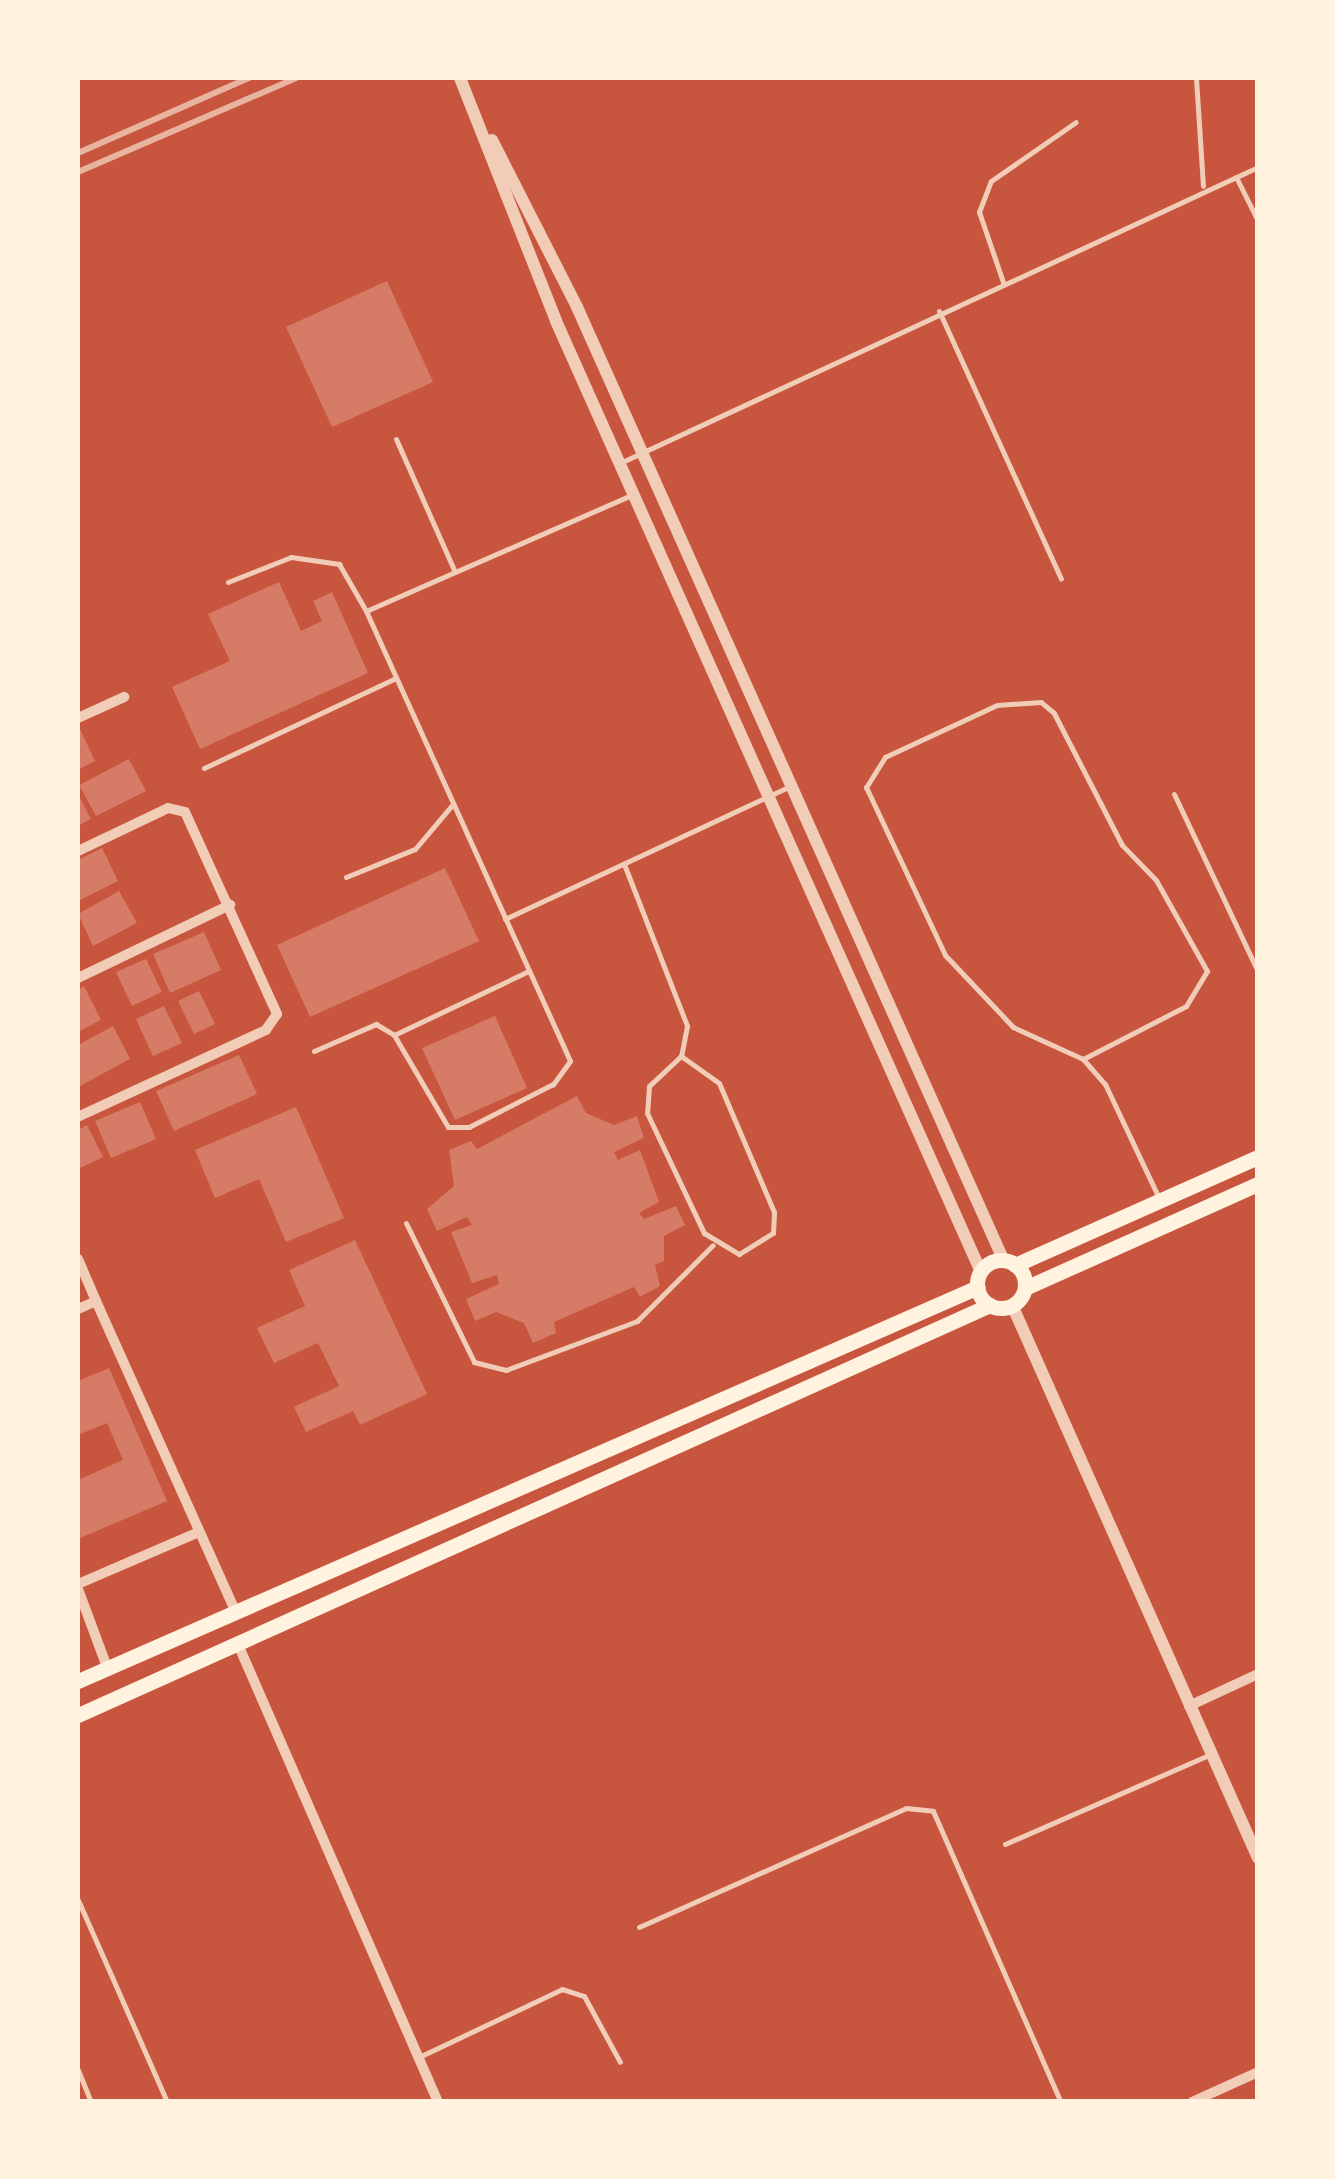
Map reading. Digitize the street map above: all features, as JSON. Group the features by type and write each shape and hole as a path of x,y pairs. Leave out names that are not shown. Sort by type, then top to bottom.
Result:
{"main road":[{"path":"78,1681 1010,1263 1258,1157"},
{"path":"78,1714 990,1305 1012,1306 1024,1288 1258,1184"},
{"path":"1010,1263 1024,1288"},
{"path":"979,1279 990,1305"}],"street":[{"path":"460,78 622,462 979,1279"},
{"path":"467,94 577,307 789,786 1010,1263"},
{"path":"78,718 124,697"},
{"path":"78,851 168,808 186,812 276,1005 274,1023 78,1117"},
{"path":"78,978 230,905"},
{"path":"78,1258 236,1613"},
{"path":"78,1309 96,1300"},
{"path":"1012,1306 1258,1858"},
{"path":"107,1667 78,1587 199,1532"},
{"path":"237,1642 438,2102"},
{"path":"1188,1706 1258,1674"},
{"path":"1201,2100 1258,2072"}],"lane":[{"path":"1196,78 1203,186"},
{"path":"1004,282 979,212 990,181 1076,122"},
{"path":"622,462 1203,186 1258,167"},
{"path":"1236,176 1258,221"},
{"path":"940,311 1061,580"},
{"path":"396,439 455,572"},
{"path":"366,611 636,493"},
{"path":"228,582 322,555 339,564 366,611 570,1061 553,1084 469,1128 448,1127 431,1111 394,1035 376,1024 314,1052"},
{"path":"204,768 396,678"},
{"path":"1083,1060 1186,1006 1207,972 1156,880 1122,845 1054,712 1041,702 997,706 886,757 866,787 946,955 975,994 1013,1027 1083,1060 1105,1084 1160,1200"},
{"path":"505,918 789,786"},
{"path":"1174,794 1258,972"},
{"path":"346,878 415,849 454,804"},
{"path":"624,864 683,1011 681,1056"},
{"path":"394,1035 528,970"},
{"path":"681,1056 720,1083 774,1212 764,1242 739,1254 714,1245 645,1098 657,1073 681,1056"},
{"path":"406,1223 474,1362 506,1370 637,1321 714,1245"},
{"path":"1006,1844 1210,1754"},
{"path":"639,1927 906,1808 933,1811 1061,2102"},
{"path":"78,1900 167,2102"},
{"path":"418,2057 574,1990 620,2062"},
{"path":"78,2070 92,2102"}],"building":[{"path":"387,281 433,382 332,427 286,327"},
{"path":"279,582 301,631 322,621 313,601 332,592 368,673 200,749 172,687 230,661 208,614"},
{"path":"78,725 95,761 78,770"},
{"path":"129,759 146,791 96,816 79,785"},
{"path":"78,794 91,819 78,826"},
{"path":"102,848 118,881 78,901 78,860"},
{"path":"445,868 479,941 310,1017 277,945"},
{"path":"119,891 137,923 93,946 78,914"},
{"path":"204,932 221,970 170,993 153,954"},
{"path":"146,959 162,992 132,1006 116,972"},
{"path":"84,986 101,1020 78,1032 78,990"},
{"path":"199,991 215,1024 194,1034 178,1001"},
{"path":"164,1006 182,1043 153,1056 136,1019"},
{"path":"495,1016 527,1088 455,1120 422,1048"},
{"path":"113,1026 130,1059 78,1087 78,1045"},
{"path":"239,1055 257,1094 174,1131 156,1091"},
{"path":"577,1096 586,1113 614,1125 637,1116 644,1138 614,1152 618,1160 640,1150 659,1202 639,1213 644,1219 676,1206 685,1225 664,1236 664,1261 655,1265 660,1286 640,1297 634,1287 554,1322 556,1333 533,1343 524,1323 496,1312 475,1321 466,1299 499,1284 497,1275 472,1283 451,1232 472,1225 467,1217 437,1231 427,1209 454,1186 449,1150 471,1141 477,1149"},
{"path":"140,1102 156,1139 111,1158 95,1121"},
{"path":"296,1107 344,1218 286,1242 259,1179 215,1198 195,1150"},
{"path":"87,1125 103,1157 78,1169 78,1130"},
{"path":"355,1240 427,1394 360,1425 353,1411 306,1432 294,1407 339,1386 318,1343 274,1363 257,1328 305,1306 289,1270"},
{"path":"109,1368 167,1501 78,1539 78,1480 123,1460 107,1423 78,1435 78,1381"}],"railway":[{"path":"78,153 249,78"},
{"path":"78,172 296,78"}]}
